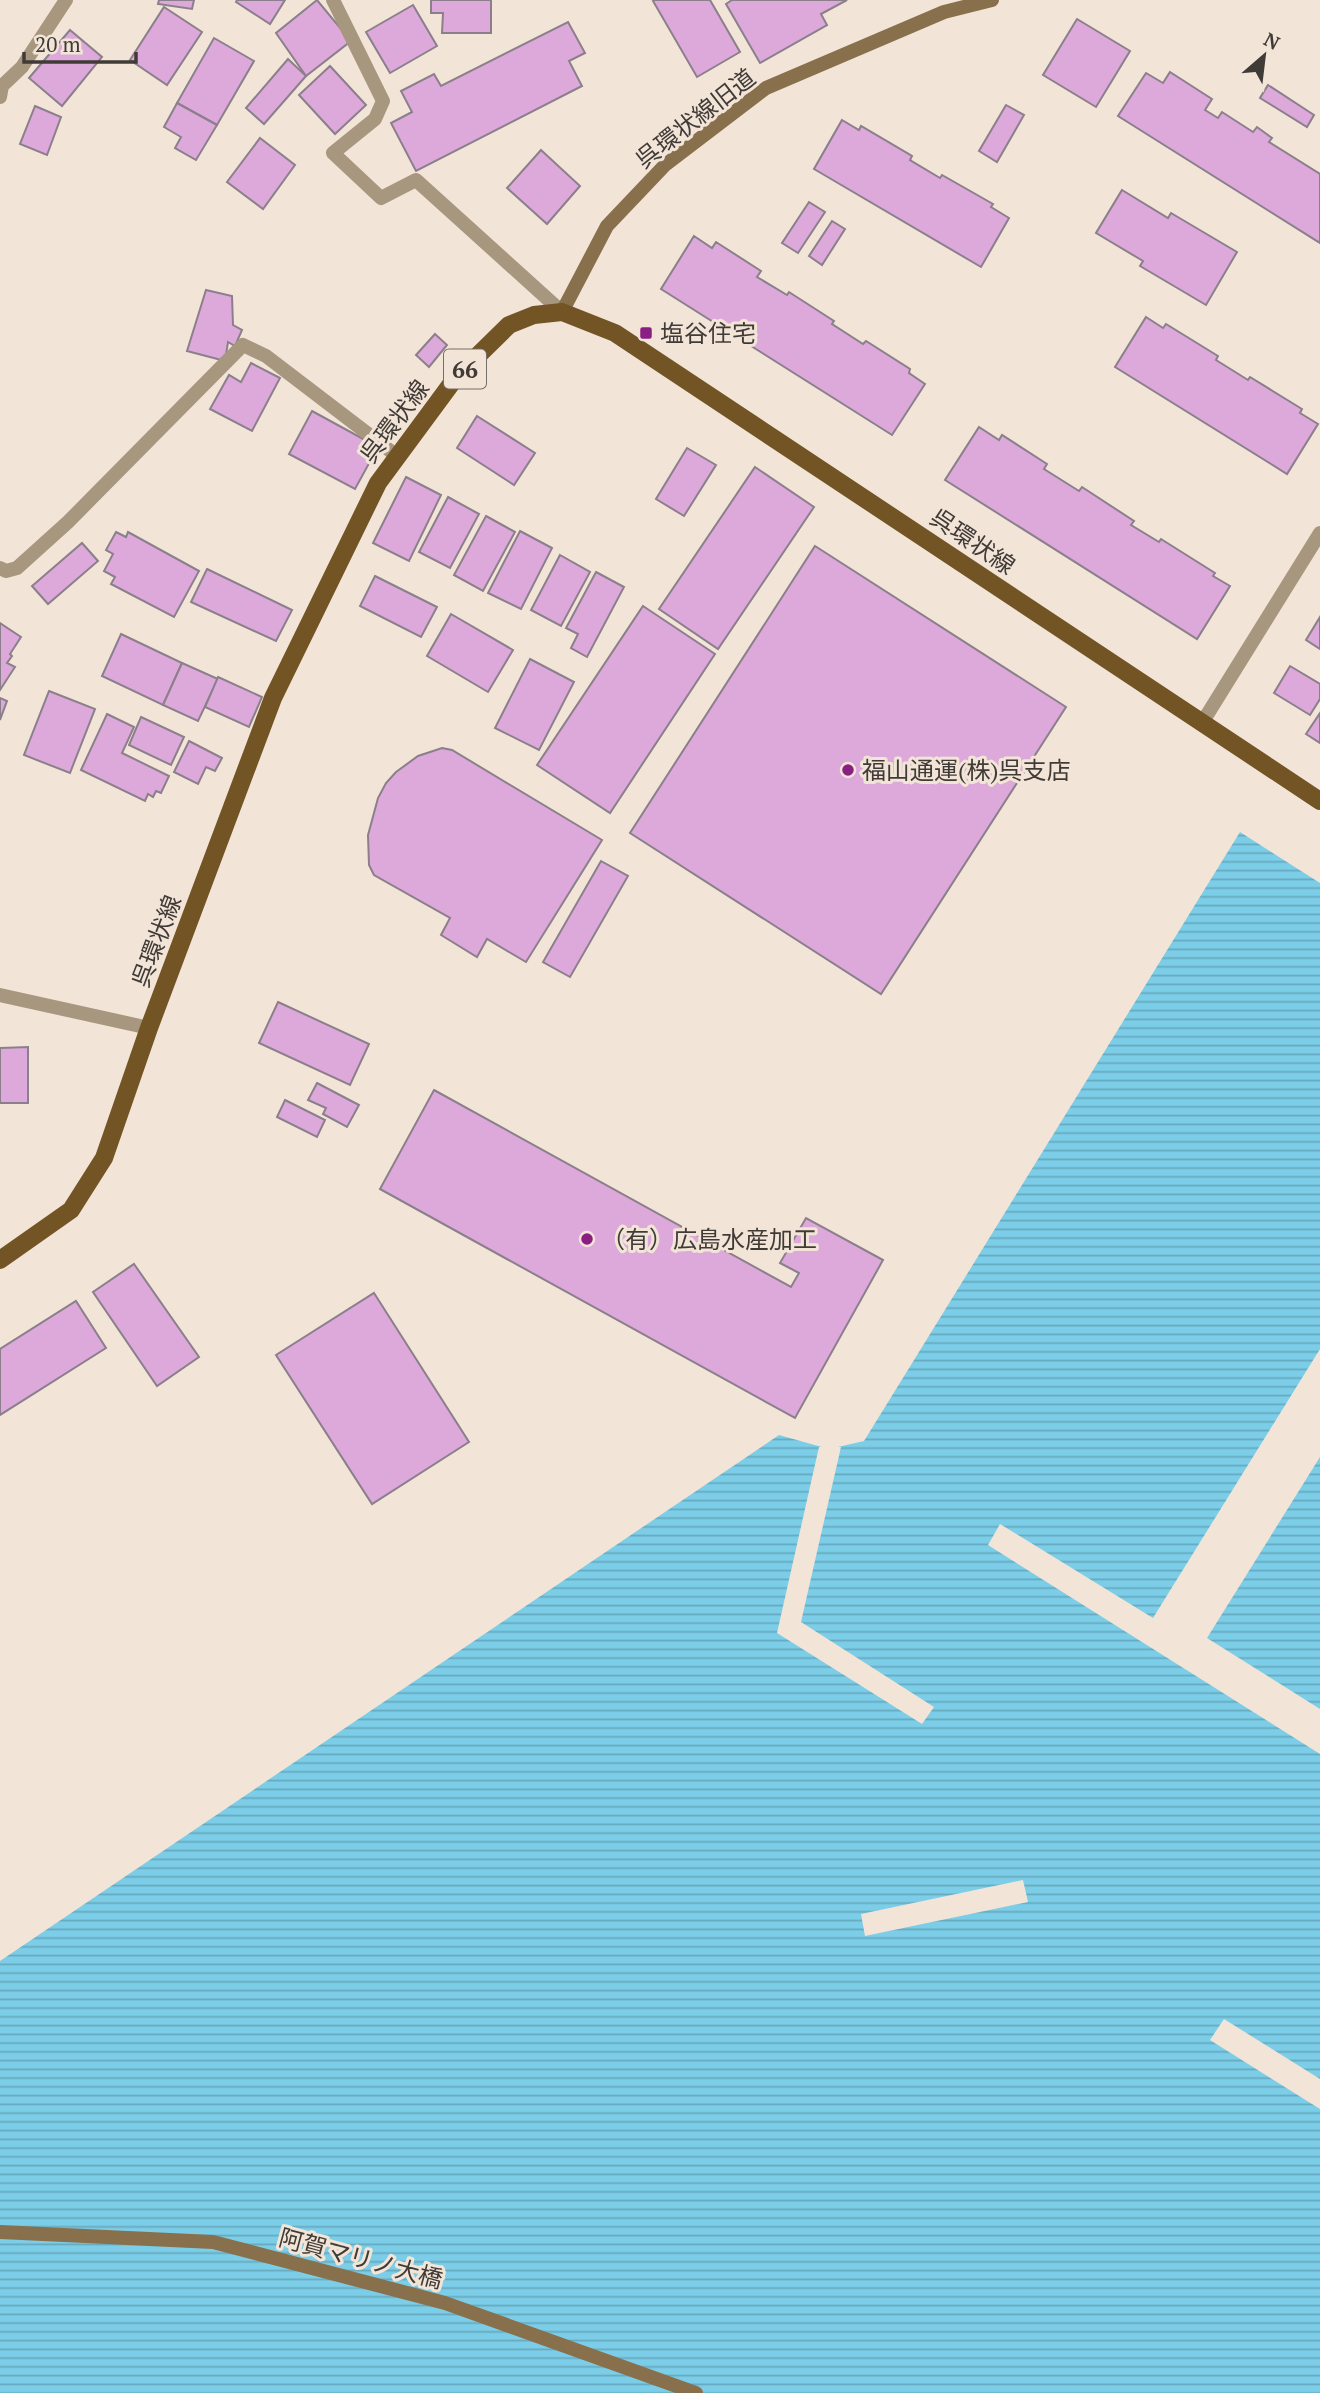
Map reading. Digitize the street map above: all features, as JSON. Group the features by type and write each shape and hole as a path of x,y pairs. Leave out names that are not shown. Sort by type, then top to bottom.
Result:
{"main road":[{"name":"呉環状線","path":"0,1260 71,1210 104,1158 149,1028 273,698 378,483 457,376 509,325 534,315 562,312 615,333 1320,801"}],"street":[{"path":"0,97 2,86 22,67 66,0"},
{"path":"333,0 383,102 375,119 333,153 382,198 416,180 562,312"},
{"name":"呉環状線旧道","path":"562,312 607,226 665,166 766,88 944,12 992,0"},
{"path":"0,568 6,571 17,568 68,522 243,345 267,356 397,456"},
{"path":"1202,723 1320,533"},
{"path":"0,995 149,1028"},
{"name":"阿賀マリノ大橋","path":"0,2232 213,2242 445,2303 696,2393"}],"water":[{"path":"1240,832 1320,883 1320,2393 0,2393 0,1961 779,1435 829,1449 864,1441"}],"pier":[{"path":"1320,1349 1320,1457 1207,1638 1320,1709 1320,1754 988,1545 1000,1524 1153,1618"},
{"path":"819,1447 841,1447 801,1622 934,1707 922,1724 777,1633"},
{"path":"1023,1880 1028,1902 865,1936 861,1914"},
{"path":"1224,2019 1320,2079 1320,2109 1210,2040"}],"building":[{"path":"159,0 194,0 192,9 158,4"},
{"path":"285,0 270,24 236,2"},
{"path":"317,0 351,41 306,76 276,33"},
{"path":"431,0 491,0 491,33 442,33 443,13 431,13"},
{"path":"710,0 740,52 697,77 653,1"},
{"path":"732,0 847,0 821,14 827,25 760,63 726,4"},
{"path":"413,5 437,46 390,73 366,32"},
{"path":"164,7 202,32 167,85 130,60"},
{"path":"1077,19 1130,51 1096,107 1043,75"},
{"path":"568,22 585,53 569,61 582,86 416,171 391,123 412,112 401,91 434,74 441,86"},
{"path":"70,30 102,57 62,106 29,78"},
{"path":"214,38 254,61 217,125 177,103"},
{"path":"288,59 306,76 264,124 246,108"},
{"path":"330,66 366,105 335,134 299,95"},
{"path":"1170,72 1212,99 1205,110 1218,118 1222,112 1253,132 1257,127 1272,138 1269,142 1320,174 1320,243 1118,116 1146,73 1163,83"},
{"path":"1268,85 1314,115 1307,127 1260,98"},
{"path":"177,103 217,125 196,160 175,148 181,137 164,127"},
{"path":"1006,105 1024,115 997,162 979,151"},
{"path":"35,106 61,117 47,155 20,144"},
{"path":"842,120 859,130 861,126 912,156 910,160 940,178 942,175 993,204 991,207 1009,218 981,267 814,169"},
{"path":"260,138 295,165 263,209 227,182"},
{"path":"541,150 580,186 547,224 507,188"},
{"path":"1122,190 1168,218 1171,213 1237,252 1206,305 1140,266 1143,261 1096,233"},
{"path":"809,202 825,212 798,253 782,243"},
{"path":"832,221 845,229 822,265 809,256"},
{"path":"694,236 712,248 716,242 761,271 757,277 787,295 789,292 834,321 832,324 863,344 866,341 910,369 909,373 925,384 892,435 661,289"},
{"path":"206,290 232,296 233,325 242,330 235,346 228,342 225,361 187,351"},
{"path":"1146,317 1163,328 1166,324 1218,356 1216,360 1302,409 1300,413 1318,424 1287,474 1115,367"},
{"path":"435,334 447,345 429,367 416,355"},
{"path":"251,363 280,378 252,431 210,409 229,375 241,382"},
{"path":"312,411 378,447 355,489 289,454"},
{"path":"477,416 535,453 514,485 457,448"},
{"path":"979,427 999,440 1002,435 1047,464 1044,469 1079,491 1082,487 1134,521 1131,525 1159,542 1161,539 1215,573 1213,576 1230,586 1197,639 945,480"},
{"path":"687,448 716,465 684,516 656,499"},
{"path":"755,467 814,507 718,649 659,609"},
{"path":"406,477 441,495 409,561 373,543"},
{"path":"448,497 479,514 450,568 419,552"},
{"path":"486,516 515,532 483,591 454,575"},
{"path":"520,531 552,548 521,609 488,593"},
{"path":"116,532 126,537 128,532 199,571 174,617 111,584 115,577 104,571 113,554 106,550"},
{"path":"82,543 98,561 48,604 32,586"},
{"name":"福山通運(株)呉支店","path":"815,546 1066,707 881,994 630,833"},
{"path":"560,555 590,572 561,626 531,610"},
{"path":"207,569 292,610 276,641 191,602"},
{"path":"596,572 624,587 587,657 571,648 578,634 566,628"},
{"path":"375,576 437,607 421,637 360,606"},
{"path":"643,606 715,654 610,813 537,765"},
{"path":"451,614 513,650 488,692 427,656"},
{"path":"1320,617 1320,649 1306,640"},
{"path":"0,623 21,637 7,663 15,667 0,690"},
{"path":"121,634 182,663 163,705 102,676"},
{"path":"530,659 574,682 539,750 495,728"},
{"path":"182,663 218,679 198,721 163,705"},
{"path":"1290,666 1320,684 1320,699 1310,715 1274,693"},
{"path":"218,677 262,697 249,727 205,707"},
{"path":"49,691 95,709 70,773 24,755"},
{"path":"0,698 7,701 0,720"},
{"path":"1320,713 1320,743 1306,734"},
{"path":"107,714 134,727 122,753 169,776 161,793 156,791 153,797 148,794 145,801 81,770"},
{"path":"141,717 184,737 171,765 129,745"},
{"path":"189,741 222,758 215,771 206,767 198,784 174,772"},
{"path":"442,748 452,750 602,840 526,962 487,939 477,957 441,935 450,918 374,875 369,865 368,835 378,798 386,783 418,756"},
{"path":"601,861 628,876 570,977 543,962"},
{"path":"278,1002 369,1044 350,1085 259,1043"},
{"path":"28,1047 28,1103 0,1103 0,1048"},
{"path":"317,1083 359,1105 347,1127 323,1114 326,1108 308,1100"},
{"name":"（有）広島水産加工","path":"434,1090 791,1287 799,1273 780,1263 806,1218 883,1260 795,1418 380,1189"},
{"path":"285,1100 325,1120 317,1137 277,1117"},
{"path":"134,1264 199,1357 157,1386 93,1292"},
{"path":"374,1293 469,1442 372,1504 276,1355"},
{"path":"76,1301 106,1348 0,1415 0,1349"}],"place":[{"name":"塩谷住宅","path":"646,333"},
{"name":"福山通運(株)呉支店","path":"848,770"},
{"name":"（有）広島水産加工","path":"587,1239"}]}
